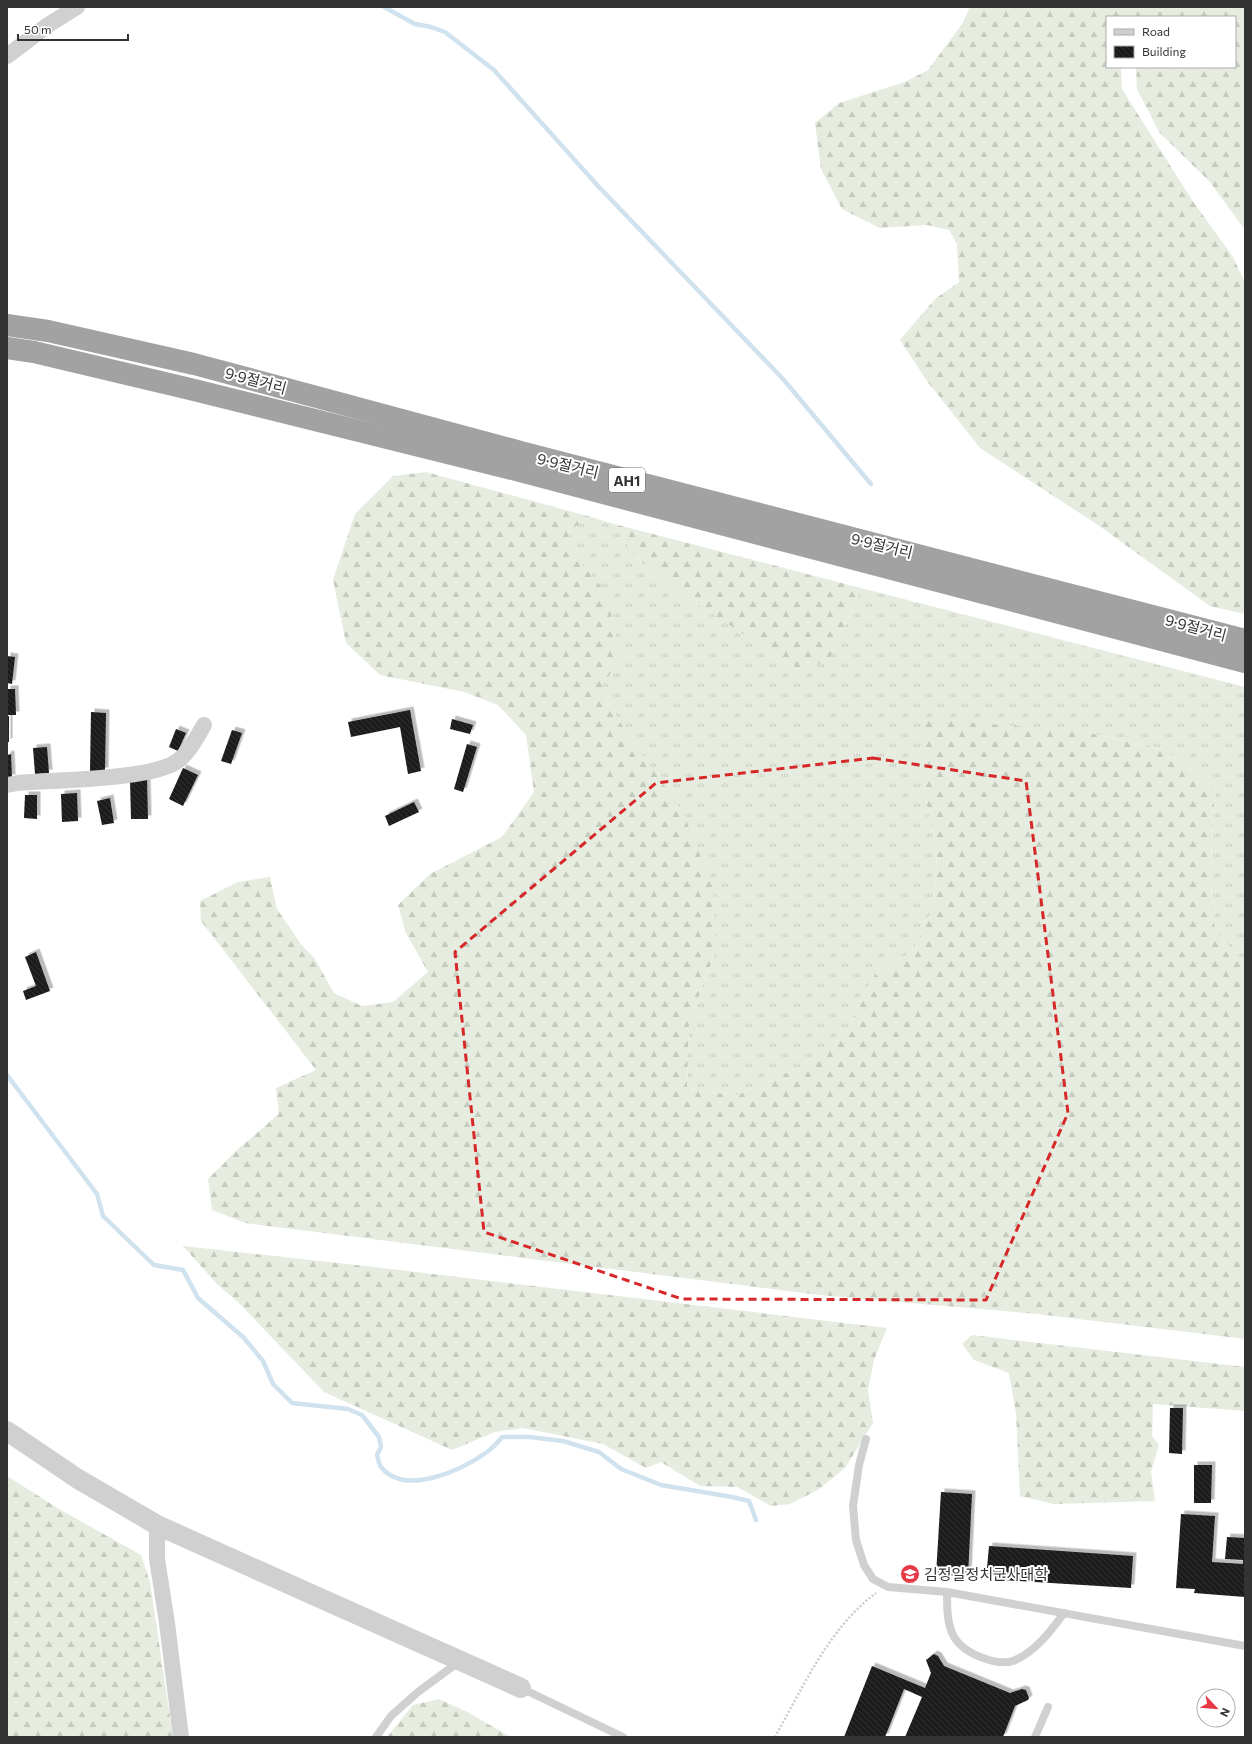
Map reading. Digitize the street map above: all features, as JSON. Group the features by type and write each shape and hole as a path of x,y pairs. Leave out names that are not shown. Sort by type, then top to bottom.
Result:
{"highway":[{"name":"9·9절거리","path":"7,325 48,331 194,364 521,452 1245,640"},
{"name":"9·9절거리","path":"7,348 34,352 182,387 508,468 1245,662"}],"street":[{"path":"7,56 48,25 77,7"},
{"path":"7,785 125,776 163,769 179,761 192,746 204,725"},
{"path":"7,1431 78,1479 157,1525 521,1688"},
{"path":"157,1525 157,1559 167,1623 181,1737"}],"lane":[{"path":"866,1439 859,1465 852,1506 856,1540 864,1565 873,1579 888,1587 947,1592 1245,1646"},
{"path":"947,1592 947,1617 950,1629 957,1641 968,1651 993,1661 1005,1663 1013,1661 1025,1654 1051,1631 1064,1613"},
{"path":"376,1737 391,1716 418,1692 461,1661"},
{"path":"521,1688 623,1737"},
{"path":"1035,1737 1048,1708"}],"path":[{"path":"775,1737 820,1658 837,1634 865,1602 876,1593 888,1587"}],"highlighted area":[{"path":"873,758 1026,781 1068,1113 986,1300 682,1299 484,1232 455,952 656,783"}],"green space":[{"path":"970,7 1245,7 1245,230 1210,182 1159,132 1137,89 1136,68 1236,68 1236,16 1106,16 1106,68 1121,68 1122,89 1192,200 1233,257 1245,283 1245,614 1210,606 1098,525 980,448 927,381 900,340 935,299 959,282 957,244 949,230 927,225 880,228 842,209 821,169 815,123 839,103 905,82 928,70 962,24"},
{"path":"426,472 591,517 573,528 569,548 606,592 621,657 600,689 628,735 682,810 713,887 716,950 689,1023 687,1090 738,1095 796,1069 843,1038 875,974 912,952 934,906 937,855 922,779 925,719 1081,731 1164,750 1215,788 1210,876 1215,931 1245,964 1245,1339 1037,1314 819,1295 245,1223 212,1210 208,1179 238,1149 279,1114 276,1088 316,1070 201,921 200,901 238,882 270,877 277,909 300,943 315,959 334,993 362,1006 393,1002 428,972 406,933 398,905 430,874 502,837 534,792 526,735 498,705 464,692 380,675 346,643 333,580 355,514 393,476"},
{"path":"591,517 614,524 636,558 692,601 746,634 832,655 861,588 1245,687 1245,964 1215,931 1210,876 1215,788 1164,750 1081,731 922,779 937,855 934,906 912,952 875,974 843,1038 796,1069 738,1095 687,1090 689,1023 716,950 628,735 600,689 569,548 572,528"},
{"path":"614,524 861,588 832,655 804,673 692,601 636,558"},
{"path":"183,1246 374,1267 887,1328 874,1360 868,1390 873,1423 845,1468 818,1490 790,1504 771,1506 737,1487 700,1486 661,1462 646,1468 603,1444 523,1428 495,1432 452,1450 324,1392 239,1303 216,1283"},
{"path":"972,1335 1245,1367 1245,1411 1153,1404 1152,1436 1159,1445 1151,1471 1155,1501 1054,1504 1020,1496 1016,1413 1009,1373 974,1360 962,1344"},
{"path":"7,1476 59,1509 141,1555 150,1582 173,1737 7,1737"},
{"path":"439,1699 467,1712 511,1737 387,1737 413,1705"}],"building":[{"path":"7,656 15,657 12,684 7,683"},
{"path":"7,689 15,689 16,715 7,715"},
{"path":"410,710 421,771 408,774 400,727 351,737 348,722"},
{"path":"91,712 106,713 105,771 90,771"},
{"path":"7,716 9,716 9,742 7,742"},
{"path":"452,719 473,725 470,734 450,729"},
{"path":"176,729 186,733 178,751 169,747"},
{"path":"232,730 242,733 231,764 221,761"},
{"path":"467,744 477,747 463,792 454,789"},
{"path":"47,747 49,773 35,774 33,748"},
{"path":"11,754 12,778 7,778 7,755"},
{"path":"183,768 198,775 183,806 169,799"},
{"path":"147,779 148,819 131,819 130,780"},
{"path":"77,793 78,821 62,822 61,794"},
{"path":"25,795 37,795 37,819 24,818"},
{"path":"110,798 114,823 102,825 97,801"},
{"path":"414,802 419,812 389,826 385,816"},
{"path":"36,952 50,991 26,1000 23,991 36,986 25,957"},
{"path":"1170,1408 1183,1408 1182,1454 1169,1453"},
{"path":"1194,1465 1212,1465 1211,1503 1194,1503"},
{"path":"941,1492 972,1494 968,1576 936,1575"},
{"path":"1181,1514 1215,1516 1212,1562 1243,1564 1243,1560 1225,1559 1227,1537 1245,1538 1245,1597 1194,1593 1195,1589 1176,1588"},
{"path":"989,1546 1133,1556 1131,1588 986,1579"},
{"path":"934,1654 938,1656 944,1666 1010,1693 1022,1689 1026,1690 1029,1698 1028,1700 1015,1706 1003,1737 905,1737 922,1697 904,1689 885,1737 844,1737 872,1666 925,1688 931,1673 926,1660"}],"waterway":[{"path":"384,7 415,24 431,27 445,32 494,70 599,187 783,379 871,484"},
{"path":"7,1075 97,1194 103,1216 154,1265 183,1270 198,1298 243,1337 263,1361 273,1384 292,1403 348,1409 362,1415 379,1437 381,1447 377,1455 379,1463 381,1467 391,1476 404,1480 434,1478 449,1473 476,1459 493,1447 502,1437 530,1437 563,1441 599,1452 621,1469 661,1485 749,1501 756,1520"}],"place":[{"name":"김정일정치군사대학","path":"910,1574"}]}
